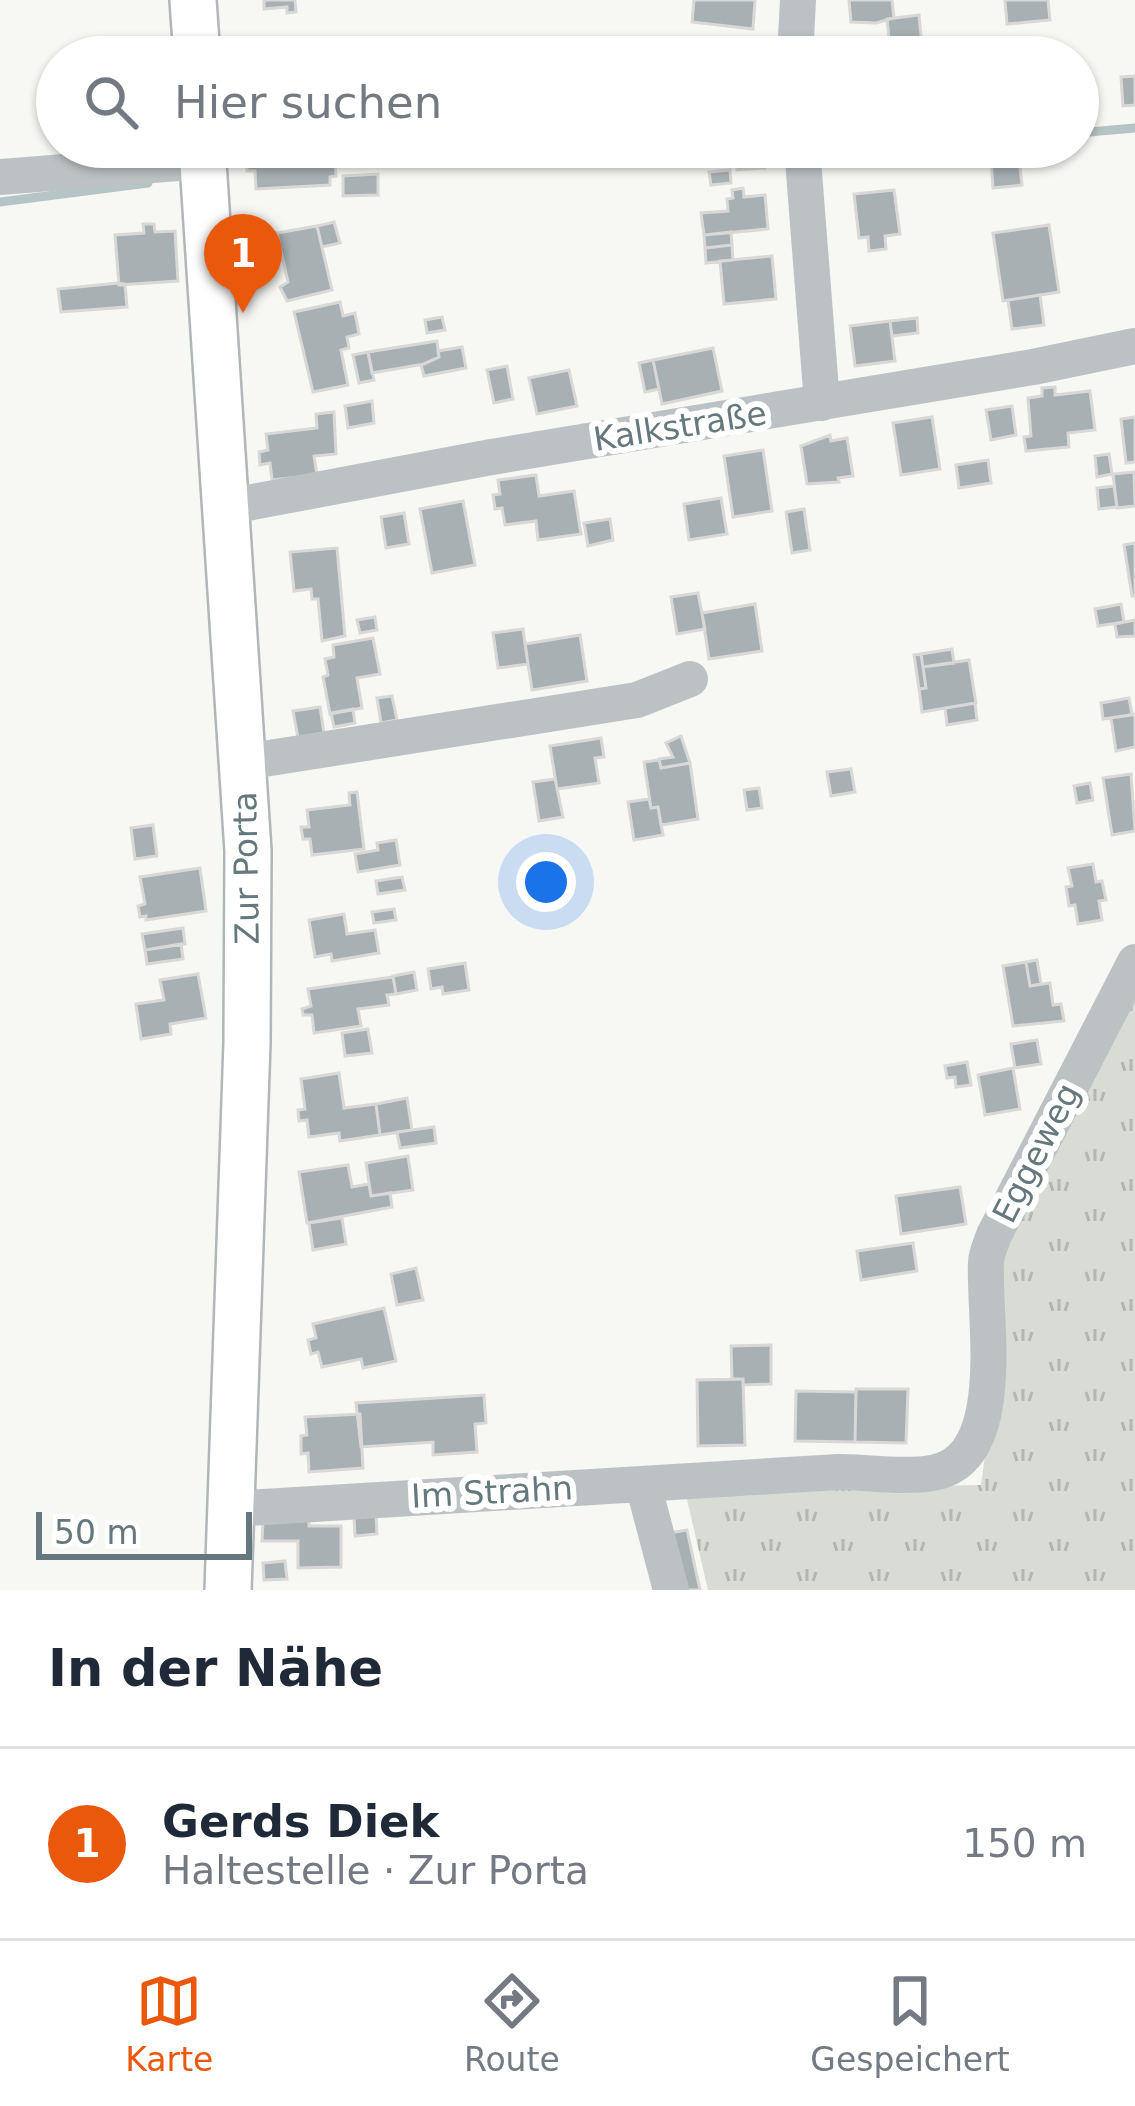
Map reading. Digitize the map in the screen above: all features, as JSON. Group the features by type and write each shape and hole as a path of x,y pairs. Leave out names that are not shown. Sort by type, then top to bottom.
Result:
{"main road":[{"path":"193,0 195,36"},
{"name":"Zur Porta","path":"211,175 248,851 247,1043 228,1590"}],"street":[{"path":"795,36 798,0"},
{"path":"804,168 822,403"},
{"path":"0,176 211,175"},
{"name":"Kalkstraße","path":"226,507 1135,346"},
{"path":"244,762 637,700 690,679"},
{"name":"Eggeweg","path":"643,1484 838,1472 932,1473 955,1465 975,1444 986,1390 986,1260 994,1235 1135,962"},
{"path":"643,1484 671,1590"},
{"name":"Im Strahn","path":"231,1510 643,1484"}],"green space":[{"path":"1135,991 1135,1590 708,1590 685,1491 981,1485 997,1368 1000,1250"}],"building":[{"path":"264,0 295,0 296,12 287,13 287,7 264,9"},
{"path":"694,0 755,0 753,29 692,22"},
{"path":"849,0 892,0 894,18 851,22"},
{"path":"1005,0 1048,0 1050,20 1007,24"},
{"path":"919,15 921,36 889,36 887,19"},
{"path":"1135,76 1135,105 1123,106 1121,77"},
{"path":"336,168 336,176 330,177 330,185 256,189 255,171 247,171"},
{"path":"992,168 1020,168 1022,185 993,188"},
{"path":"730,170 731,183 711,185 709,172"},
{"path":"378,174 378,195 343,196 343,176"},
{"path":"743,188 744,197 765,195 768,229 704,235 701,213 728,211 732,190"},
{"path":"894,190 900,234 885,236 886,249 869,251 868,237 859,238 854,194"},
{"path":"334,222 340,243 322,247 317,226"},
{"path":"143,224 154,224 155,232 175,231 178,281 119,285 115,235 144,233"},
{"path":"1049,225 1059,292 1003,301 993,233"},
{"path":"317,226 332,290 287,301 280,287 288,282 277,233"},
{"path":"731,232 732,245 705,248 704,235"},
{"path":"732,245 733,260 706,263 705,248"},
{"path":"772,256 776,299 724,304 720,261"},
{"path":"125,284 127,307 61,312 58,289"},
{"path":"1040,295 1044,325 1012,329 1008,300"},
{"path":"340,302 343,316 355,313 359,334 347,337 349,348 341,350 348,385 313,392 294,312"},
{"path":"442,317 445,330 427,333 425,320"},
{"path":"917,318 918,333 892,336 890,321"},
{"path":"890,321 895,361 855,366 850,326"},
{"path":"437,341 439,357 372,373 368,352"},
{"path":"462,347 466,368 424,376 421,365 439,357 438,351"},
{"path":"713,348 722,391 662,404 653,360"},
{"path":"368,352 374,380 359,383 353,355"},
{"path":"653,360 659,389 645,392 639,363"},
{"path":"507,366 513,399 494,403 487,370"},
{"path":"569,370 577,406 537,414 529,378"},
{"path":"1055,387 1055,395 1090,391 1095,430 1068,433 1069,447 1026,451 1024,437 1031,436 1028,398 1042,396 1042,388"},
{"path":"372,401 374,423 348,428 345,406"},
{"path":"1012,406 1016,435 991,440 986,410"},
{"path":"334,412 336,454 314,456 317,475 272,480 270,463 260,465 259,452 268,450 266,434 317,428 316,414"},
{"path":"932,417 940,469 901,475 893,423"},
{"path":"1135,417 1135,462 1126,463 1121,419"},
{"path":"830,435 831,441 847,438 853,476 807,484 801,446"},
{"path":"763,450 772,511 733,517 724,456"},
{"path":"1109,454 1112,474 1097,477 1095,456"},
{"path":"988,460 991,483 959,488 956,465"},
{"path":"1134,472 1135,506 1117,508 1113,474"},
{"path":"536,475 539,496 574,491 581,534 538,540 536,521 505,525 502,508 495,509 498,480"},
{"path":"1114,486 1117,507 1099,509 1097,488"},
{"path":"721,498 727,534 689,540 684,504"},
{"path":"463,501 475,565 432,573 420,509"},
{"path":"804,509 810,550 792,553 786,512"},
{"path":"404,513 409,544 386,548 381,517"},
{"path":"610,519 613,540 588,546 584,523"},
{"path":"1135,543 1135,596 1132,596 1124,545"},
{"path":"337,548 345,636 322,641 318,599 312,599 311,589 294,591 290,552"},
{"path":"698,593 705,629 677,634 671,597"},
{"path":"755,604 762,651 709,659 702,613"},
{"path":"1121,604 1124,622 1098,626 1095,609"},
{"path":"375,617 377,630 360,633 357,620"},
{"path":"1135,620 1135,636 1117,637 1115,624"},
{"path":"523,629 528,664 498,668 493,633"},
{"path":"580,635 587,681 532,690 525,644"},
{"path":"373,638 380,674 357,678 362,708 330,714 323,677 328,675 325,659 334,657 333,645"},
{"path":"952,649 954,663 923,667 921,654"},
{"path":"921,654 926,688 919,689 914,655"},
{"path":"969,660 976,703 922,712 923,667"},
{"path":"392,696 397,720 381,723 377,698"},
{"path":"1129,698 1132,715 1103,719 1101,703"},
{"path":"975,703 977,720 947,725 945,708"},
{"path":"320,707 324,733 298,738 293,711"},
{"path":"353,709 355,723 334,727 331,713"},
{"path":"1135,714 1135,747 1116,751 1111,718"},
{"path":"681,736 690,763 661,768 659,759 673,757 666,743"},
{"path":"601,738 604,757 595,758 599,783 557,789 550,746"},
{"path":"659,760 661,768 690,763 698,819 661,825 658,807 651,808 644,762"},
{"path":"851,769 855,792 831,796 827,772"},
{"path":"1131,774 1135,831 1112,835 1103,778"},
{"path":"555,779 563,817 539,821 533,782"},
{"path":"1090,783 1093,800 1077,803 1074,786"},
{"path":"759,788 762,808 747,810 744,790"},
{"path":"357,792 364,849 312,855 310,839 303,839 301,827 309,827 307,810 350,805 349,793"},
{"path":"649,799 651,808 658,807 663,835 634,840 628,802"},
{"path":"153,825 157,856 135,859 131,828"},
{"path":"396,840 400,865 358,872 355,854 378,850 377,843"},
{"path":"1093,864 1106,900 1099,901 1102,920 1078,924 1075,905 1069,906 1068,868"},
{"path":"200,868 206,911 140,917 138,906 145,904 140,877"},
{"path":"402,877 405,890 378,894 376,881"},
{"path":"394,909 396,920 374,923 372,912"},
{"path":"344,914 347,934 375,930 379,953 332,961 331,954 315,957 309,920"},
{"path":"183,928 185,944 145,950 142,934"},
{"path":"181,944 183,959 147,964 145,950"},
{"path":"1037,960 1041,984 1030,986 1026,962"},
{"path":"1026,962 1030,986 1050,983 1053,1005 1061,1004 1064,1021 1013,1026 1003,966"},
{"path":"465,963 469,990 443,994 442,987 431,989 428,969"},
{"path":"414,972 417,990 396,994 393,976"},
{"path":"198,974 206,1018 170,1024 171,1034 141,1039 136,1004 164,1000 160,980"},
{"path":"393,977 396,994 387,995 389,1005 358,1009 361,1026 314,1033 312,1015 303,1015 302,1009 311,1006 308,989"},
{"path":"368,1029 372,1053 345,1056 342,1033"},
{"path":"1037,1040 1041,1064 1015,1068 1011,1044"},
{"path":"967,1062 971,1085 956,1087 955,1077 947,1078 945,1066"},
{"path":"1013,1068 1020,1109 985,1115 978,1075"},
{"path":"339,1073 344,1108 376,1104 380,1135 340,1141 339,1133 309,1137 307,1120 299,1121 298,1110 305,1109 301,1079"},
{"path":"407,1098 412,1130 380,1135 376,1104"},
{"path":"434,1127 436,1143 400,1148 397,1132"},
{"path":"408,1156 413,1190 371,1196 366,1163"},
{"path":"348,1165 352,1187 369,1184 371,1196 390,1193 392,1207 307,1223 299,1172"},
{"path":"960,1187 966,1224 901,1234 896,1196"},
{"path":"342,1218 346,1244 313,1250 309,1223"},
{"path":"913,1243 917,1271 861,1280 857,1251"},
{"path":"416,1268 423,1300 397,1305 391,1274"},
{"path":"384,1308 396,1361 363,1368 361,1359 322,1367 318,1352 311,1354 308,1340 316,1338 313,1324"},
{"path":"771,1345 771,1384 743,1385 743,1379 732,1379 731,1346"},
{"path":"743,1379 745,1445 698,1446 697,1380"},
{"path":"856,1389 908,1389 906,1443 855,1442"},
{"path":"796,1391 856,1392 855,1442 795,1441"},
{"path":"484,1395 486,1423 475,1424 477,1452 433,1455 433,1442 361,1447 356,1403"},
{"path":"360,1414 363,1468 309,1472 308,1453 301,1454 301,1436 307,1435 305,1417"},
{"path":"376,1515 377,1534 355,1536 354,1517"},
{"path":"309,1520 309,1526 341,1526 341,1567 298,1568 298,1541 262,1541 263,1521"},
{"path":"687,1530 700,1590 682,1590 670,1533"},
{"path":"285,1561 287,1579 264,1580 263,1563"}],"waterway":[{"path":"1099,131 1135,128"},
{"path":"0,202 148,183"}],"place":[{"name":"Gerds Diek","path":"243,313"}]}
